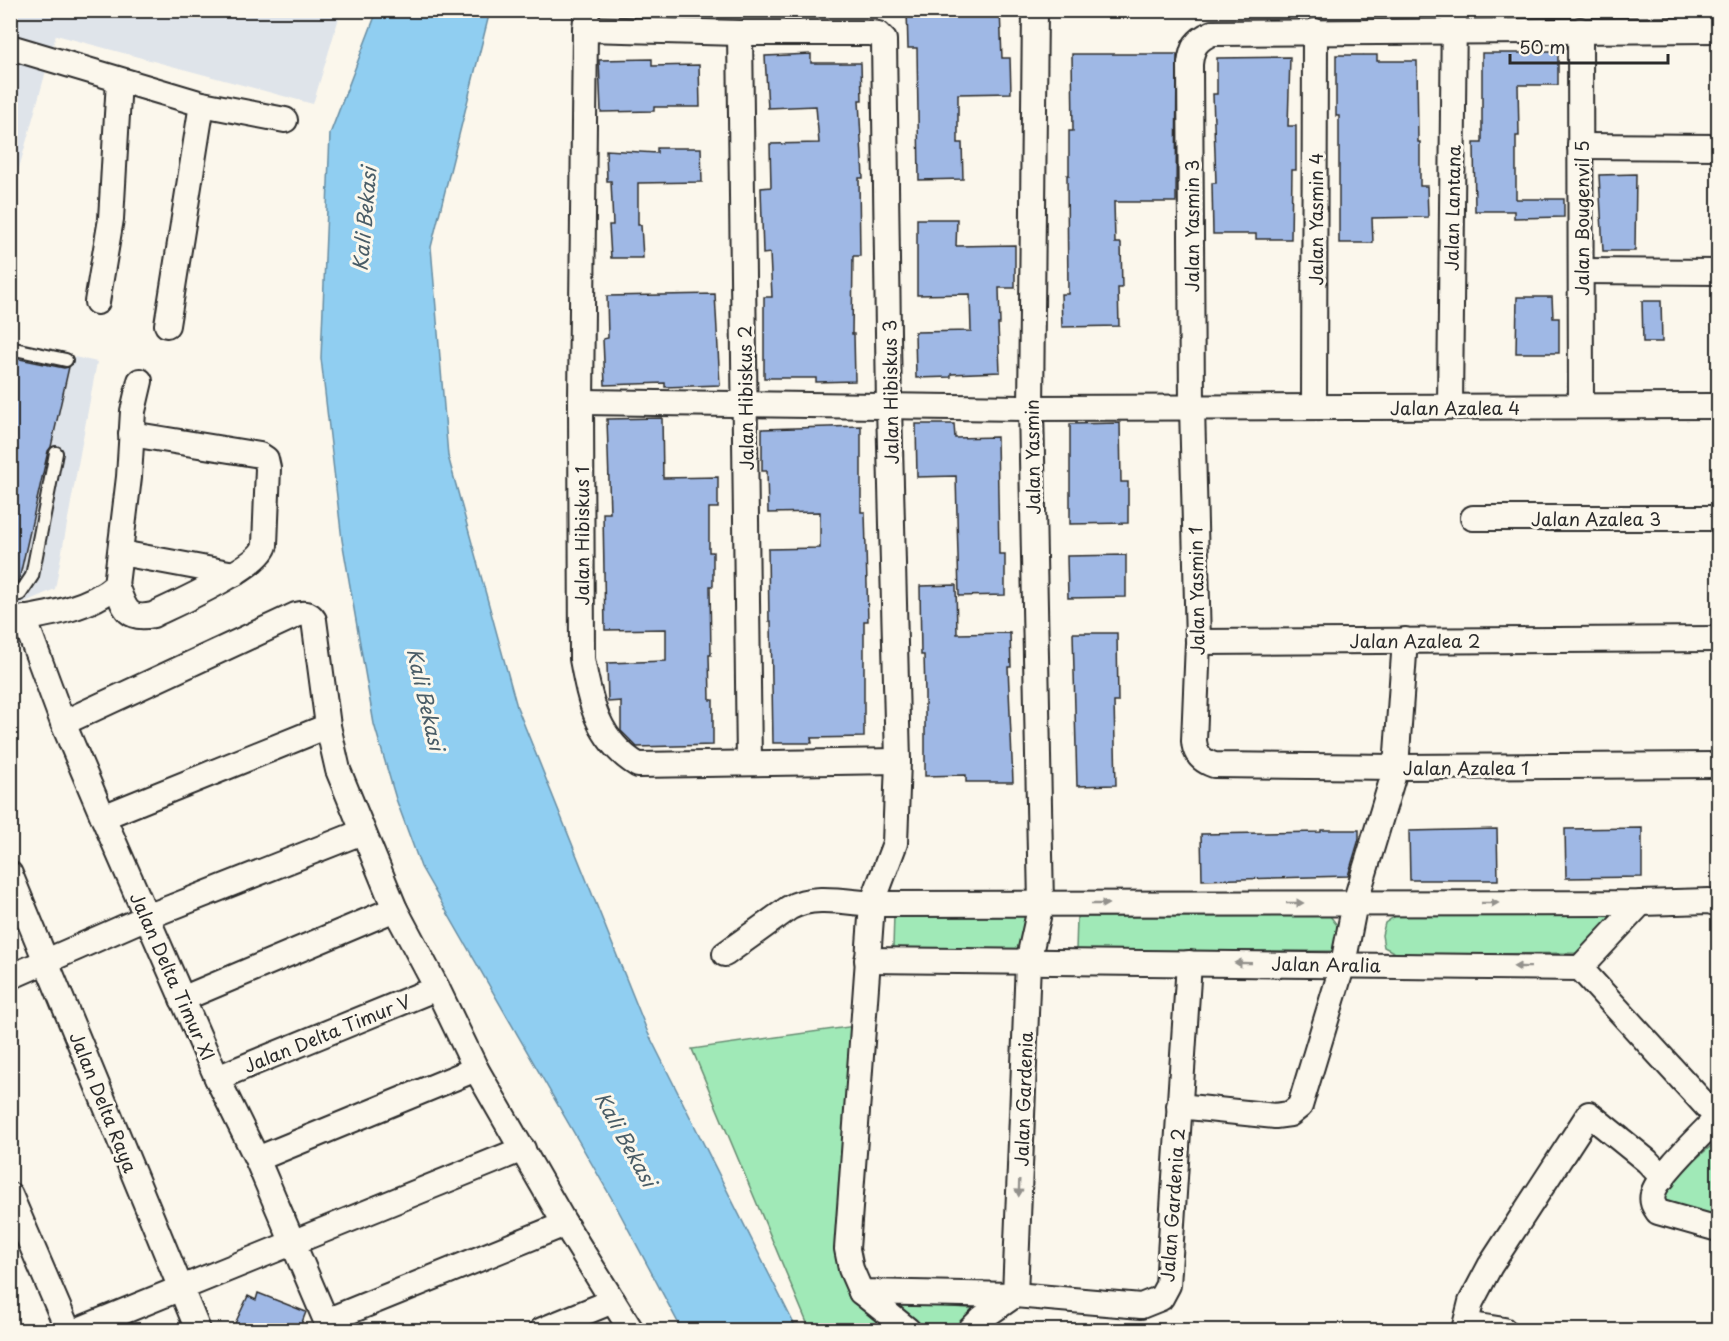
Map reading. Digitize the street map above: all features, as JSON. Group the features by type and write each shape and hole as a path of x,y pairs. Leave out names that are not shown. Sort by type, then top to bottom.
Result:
{"street":[{"name":"Jalan Yasmin","path":"1035,10 1031,408 1041,904"},
{"path":"586,20 740,33"},
{"name":"Jalan Hibiskus 1","path":"586,20 581,402 582,659 587,686 598,721 611,743 624,756 638,765 898,761"},
{"path":"1315,31 1454,21 1580,30 1719,30"},
{"name":"Jalan Lantana","path":"1450,406 1454,21"},
{"name":"Jalan Bougenvil 5","path":"1580,30 1581,406"},
{"name":"Jalan Yasmin 3","path":"1192,407 1190,64 1193,46 1201,38 1212,33 1315,31"},
{"name":"Jalan Yasmin 4","path":"1314,407 1315,31"},
{"name":"Jalan Hibiskus 3","path":"740,33 870,33 878,34 884,40 898,761 895,843 872,904 867,960 848,1249 851,1269 861,1292"},
{"name":"Jalan Hibiskus 2","path":"740,33 749,764"},
{"path":"10,47 202,104 285,120"},
{"path":"98,302 111,219 119,80"},
{"path":"167,325 202,104"},
{"path":"1581,146 1719,147"},
{"path":"1581,271 1719,272"},
{"path":"131,434 260,455 266,459 268,468 264,550 257,558 234,574 153,615 142,617 131,615 116,585 121,553 131,434 135,398 140,381"},
{"name":"Jalan Azalea 4","path":"581,402 1031,408 1719,406"},
{"name":"Jalan Yasmin 1","path":"1192,407 1198,642 1194,748 1205,762 1214,765"},
{"name":"Jalan Azalea 3","path":"1473,518 1719,519"},
{"path":"121,553 234,574"},
{"path":"17,620 82,603 106,594 116,585"},
{"path":"63,723 296,615 307,613 314,620 328,726 338,770 395,909 476,1068 565,1224 631,1330"},
{"name":"Jalan Delta Timur XI","path":"17,620 217,1078 257,1159 328,1326"},
{"name":"Jalan Azalea 2","path":"1198,642 1719,639"},
{"path":"1179,1106 1275,1116 1290,1114 1300,1106 1343,964 1355,903 1396,767 1406,640"},
{"path":"103,817 328,726"},
{"name":"Jalan Azalea 1","path":"1214,765 1396,767 1719,765"},
{"path":"10,976 147,917 362,832"},
{"name":"Jalan Delta Raya","path":"10,874 198,1330"},
{"path":"725,954 800,902 825,900 872,904 1709,901 1719,904"},
{"path":"1641,903 1580,968 1718,1118 1662,1178 1652,1196 1653,1205 1658,1212 1719,1229"},
{"name":"Jalan Gardenia","path":"1014,1295 1028,962 1041,904"},
{"path":"182,999 395,909"},
{"name":"Jalan Aralia","path":"867,960 1580,968"},
{"name":"Jalan Gardenia 2","path":"861,1292 1014,1295 1141,1306 1161,1299 1168,1285 1189,963"},
{"name":"Jalan Delta Timur V","path":"217,1078 437,988"},
{"path":"257,1159 476,1068"},
{"path":"1504,1330 1465,1327 1471,1302 1491,1266 1589,1114 1647,1161 1662,1178"},
{"path":"78,1330 523,1149"},
{"path":"10,1195 18,1236 68,1330"},
{"path":"328,1326 565,1224"},
{"path":"861,1292 908,1330"},
{"path":"970,1330 982,1318 1014,1295"},
{"path":"542,1330 613,1301"}],"lane":[{"path":"10,348 66,360"},
{"path":"10,595 20,594 32,576 56,453"}],"shaded area":[{"path":"10,11 341,11 313,104 56,35 16,179 10,178"},
{"path":"11,343 97,362 55,589 11,608"}],"green space":[{"path":"894,914 1025,915 1025,951 893,948"},
{"path":"1609,914 1613,920 1577,953 1399,955 1384,947 1382,935 1385,923 1397,915"},
{"path":"1330,916 1337,925 1338,942 1334,951 1076,951 1077,917"},
{"path":"855,1026 844,1256 892,1330 810,1330 692,1049"},
{"path":"1718,1140 1718,1222 1664,1210 1664,1186"},
{"path":"890,1302 978,1309 960,1330 914,1330"}],"water":[{"name":"Kali Bekasi","path":"377,11 490,11 431,247 448,456 517,707 648,1033 797,1330 682,1330 616,1206 421,867 396,799 374,724 342,540 321,358 330,134"}],"building":[{"path":"907,10 1000,10 1002,58 1010,58 1011,93 958,94 958,143 962,143 963,179 919,180 917,48 908,48"},
{"path":"1524,51 1558,51 1558,85 1518,85 1519,136 1516,136 1516,199 1564,199 1564,217 1514,218 1514,211 1475,211 1474,143 1482,143 1482,53 1524,53"},
{"path":"811,54 811,63 861,63 862,100 859,100 863,178 859,178 860,256 853,256 852,334 854,334 855,381 816,382 816,378 764,378 764,297 772,297 770,253 763,254 761,188 771,187 770,144 819,143 816,106 768,108 765,56"},
{"path":"1072,54 1177,54 1176,202 1114,202 1115,243 1121,243 1122,288 1118,288 1119,326 1062,327 1061,294 1068,294 1067,175 1069,175 1069,131 1073,131"},
{"path":"1336,55 1377,55 1377,61 1417,61 1420,186 1427,186 1428,217 1372,218 1373,243 1339,243 1339,116 1336,116"},
{"path":"1290,57 1288,126 1296,126 1296,170 1292,170 1291,239 1256,239 1256,234 1213,234 1212,183 1216,183 1213,94 1217,94 1217,58"},
{"path":"652,59 652,66 699,65 700,107 654,107 654,111 601,112 599,60"},
{"path":"657,148 701,148 702,182 638,183 638,225 641,225 643,258 611,258 609,225 613,225 611,181 607,181 606,150 657,153"},
{"path":"1636,174 1635,251 1603,251 1599,175"},
{"path":"917,219 957,219 956,246 1015,245 1015,288 999,288 1000,372 916,378 915,332 971,331 970,294 917,295"},
{"path":"715,294 720,385 665,387 665,383 605,385 603,339 608,338 607,296"},
{"path":"1517,297 1552,297 1553,318 1559,318 1559,353 1516,353"},
{"path":"1642,301 1661,301 1662,342 1643,342"},
{"path":"10,357 64,368 69,367 19,580 15,586 10,587"},
{"path":"662,418 663,478 718,477 718,508 709,508 709,552 713,552 713,586 710,586 711,655 709,655 710,700 713,700 713,745 637,747 621,731 621,701 608,702 607,663 666,661 666,629 605,630 603,513 610,513 607,419"},
{"path":"1120,423 1121,482 1128,482 1128,523 1070,524 1070,424"},
{"path":"916,424 954,424 955,438 997,437 999,554 1005,554 1005,595 959,596 956,476 917,477"},
{"path":"861,426 861,512 865,512 868,621 864,621 864,737 811,738 812,743 773,743 768,549 820,548 820,512 768,513 767,471 762,471 762,429"},
{"path":"1126,555 1126,597 1068,598 1067,556"},
{"path":"956,585 957,634 1010,633 1011,667 1008,667 1013,782 966,782 966,775 925,776 924,655 921,655 920,586"},
{"path":"1073,633 1117,633 1118,702 1114,702 1116,785 1077,786"},
{"path":"1642,828 1642,877 1566,878 1565,829"},
{"path":"1497,829 1498,880 1410,880 1409,831"},
{"path":"1321,830 1359,830 1359,839 1348,876 1202,880 1201,834 1321,832"},
{"path":"258,1293 306,1312 299,1330 232,1330 248,1296 256,1300"}]}
